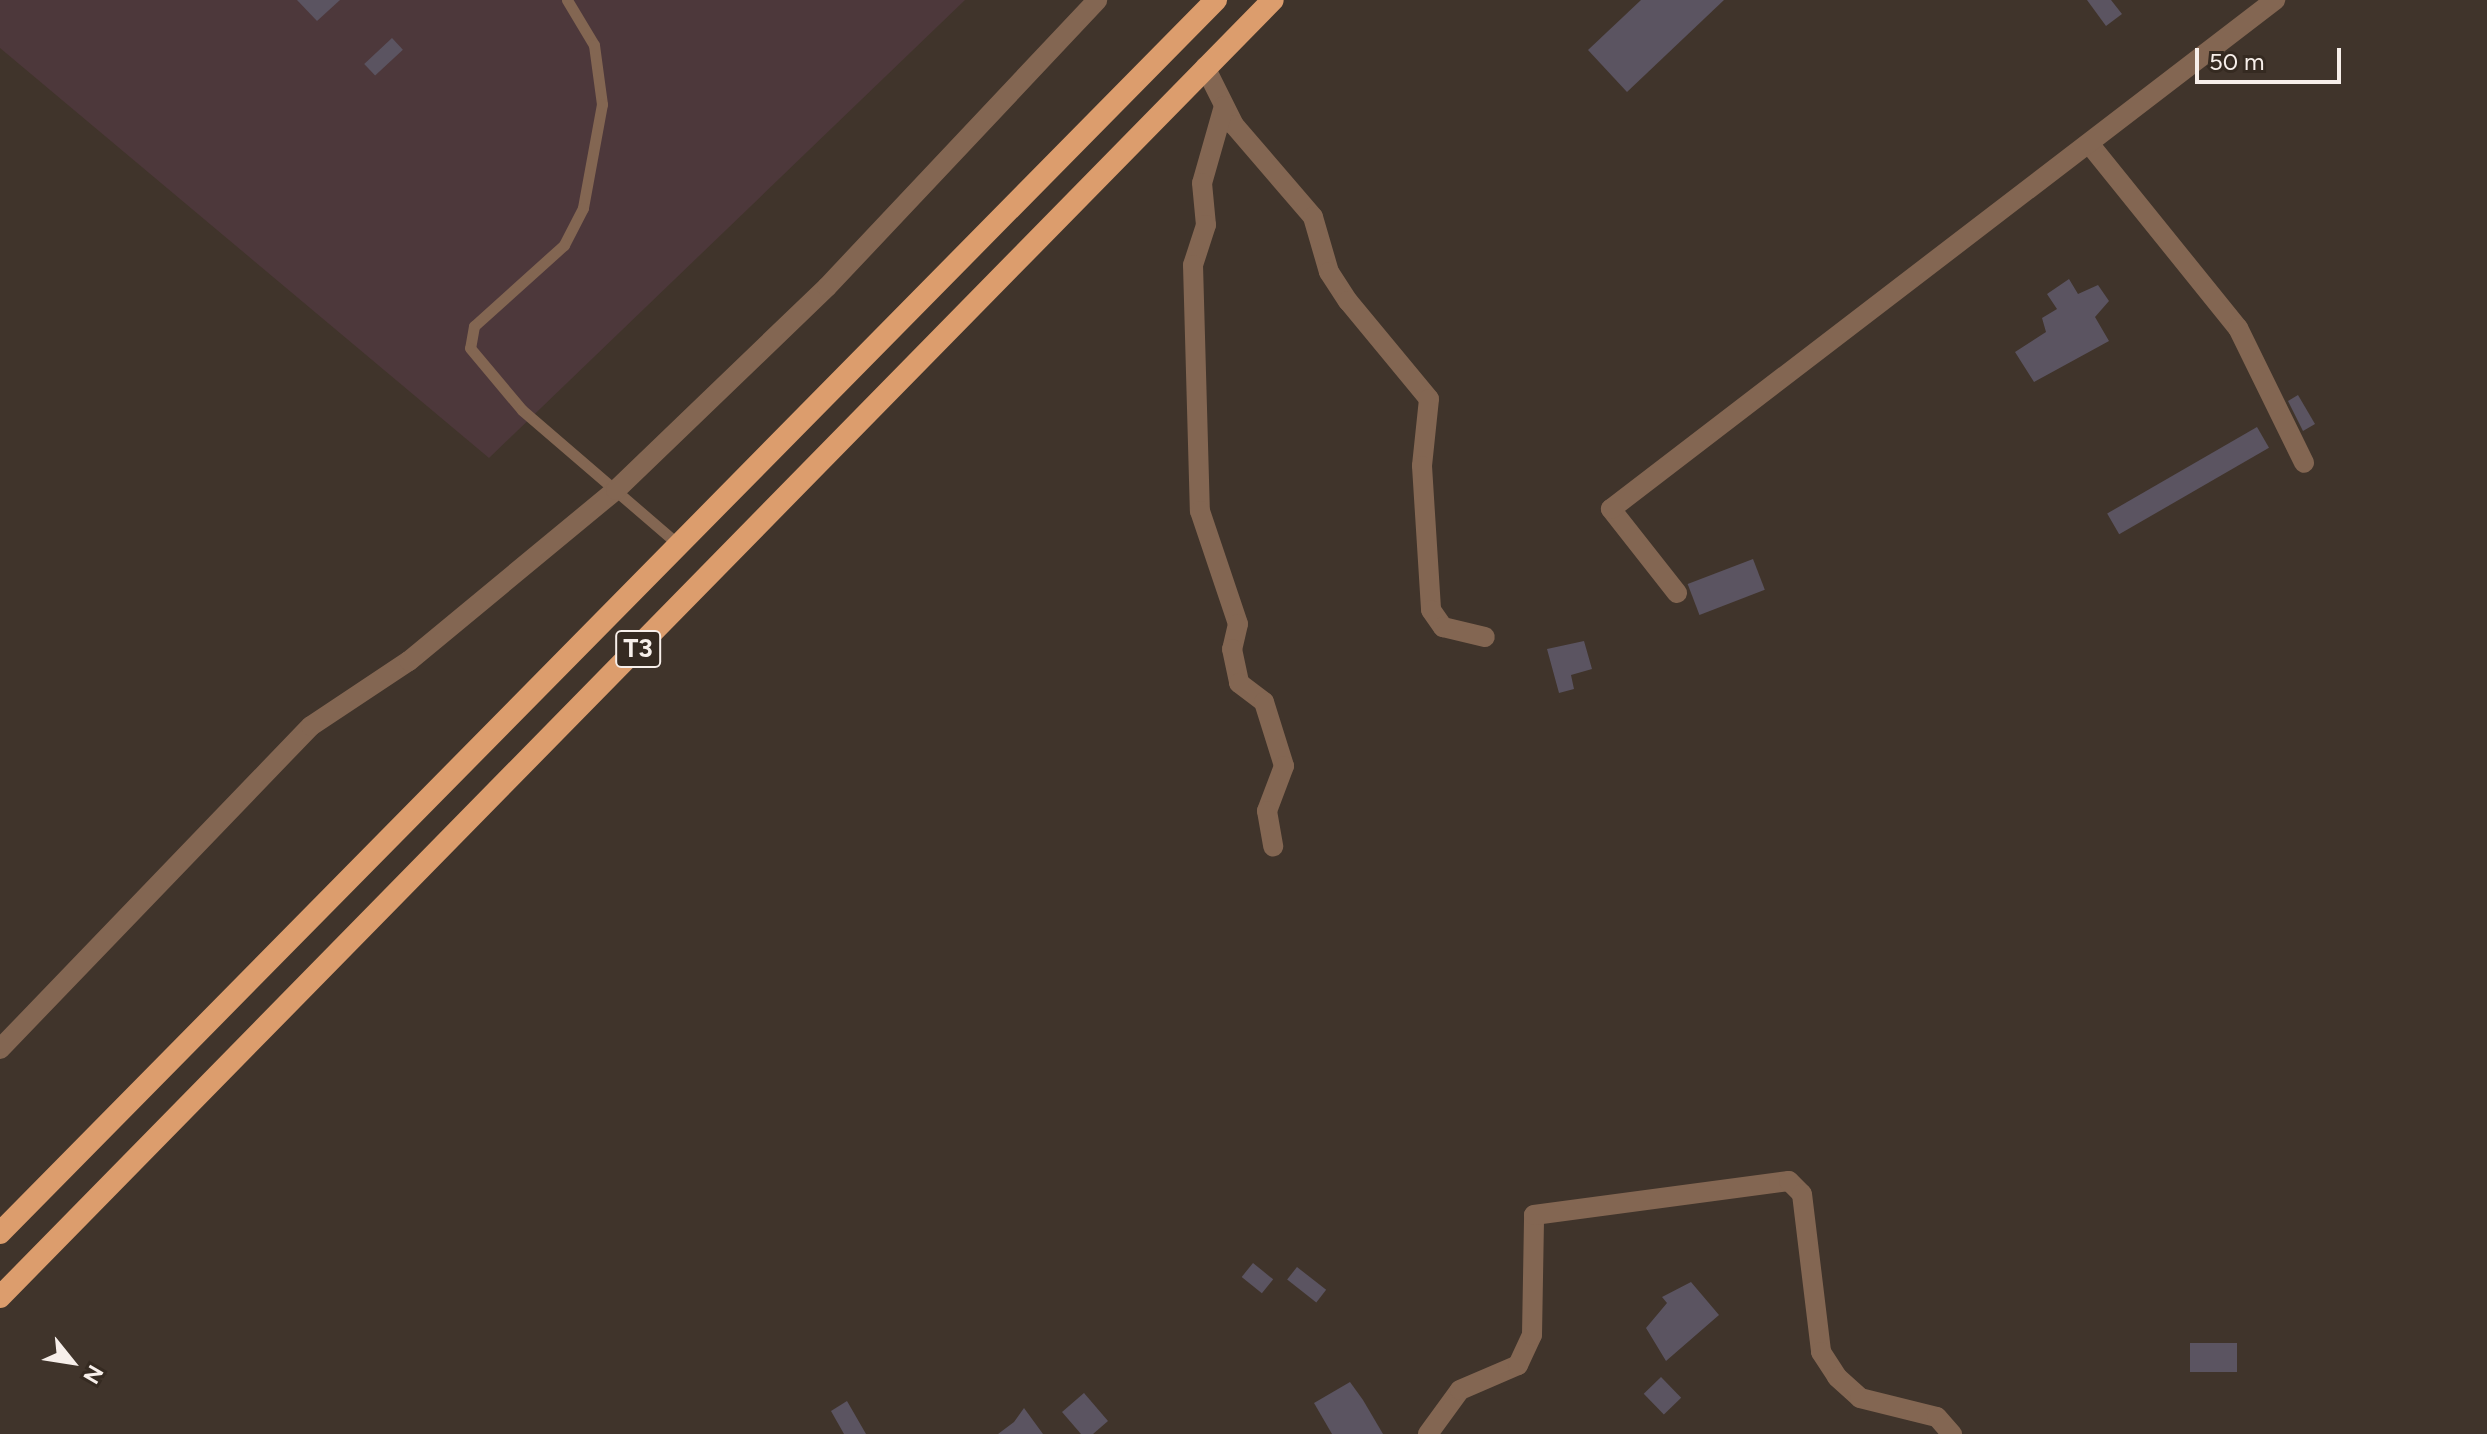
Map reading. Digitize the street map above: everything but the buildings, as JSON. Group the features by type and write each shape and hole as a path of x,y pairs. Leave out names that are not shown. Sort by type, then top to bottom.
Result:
{"highway":[{"name":"T3","path":"0,1233 1216,0"},
{"name":"T3","path":"0,1297 1273,0"}],"street":[{"path":"0,1049 311,726 409,661 616,490 827,287 1097,0"},
{"path":"1677,593 1611,509 2091,146 2275,0"},
{"path":"1205,67 1224,106 1313,217 1329,272 1348,301 1429,399 1422,496 1431,610 1443,627 1485,637"},
{"path":"1224,106 1202,183 1206,225 1193,265 1200,511 1238,624 1232,649 1239,683 1264,702 1284,766 1267,811 1273,846"},
{"path":"2091,146 2238,328 2304,463"},
{"path":"1428,1434 1460,1390 1518,1365 1532,1335 1534,1215 1789,1181 1802,1194 1821,1352 1837,1377 1860,1398 1937,1417 1952,1434"}],"lane":[{"path":"567,0 594,45 602,104 583,208 564,245 474,326 470,348 522,410 678,544"}],"shaded area":[{"path":"0,0 965,0 489,458 0,48"}]}
